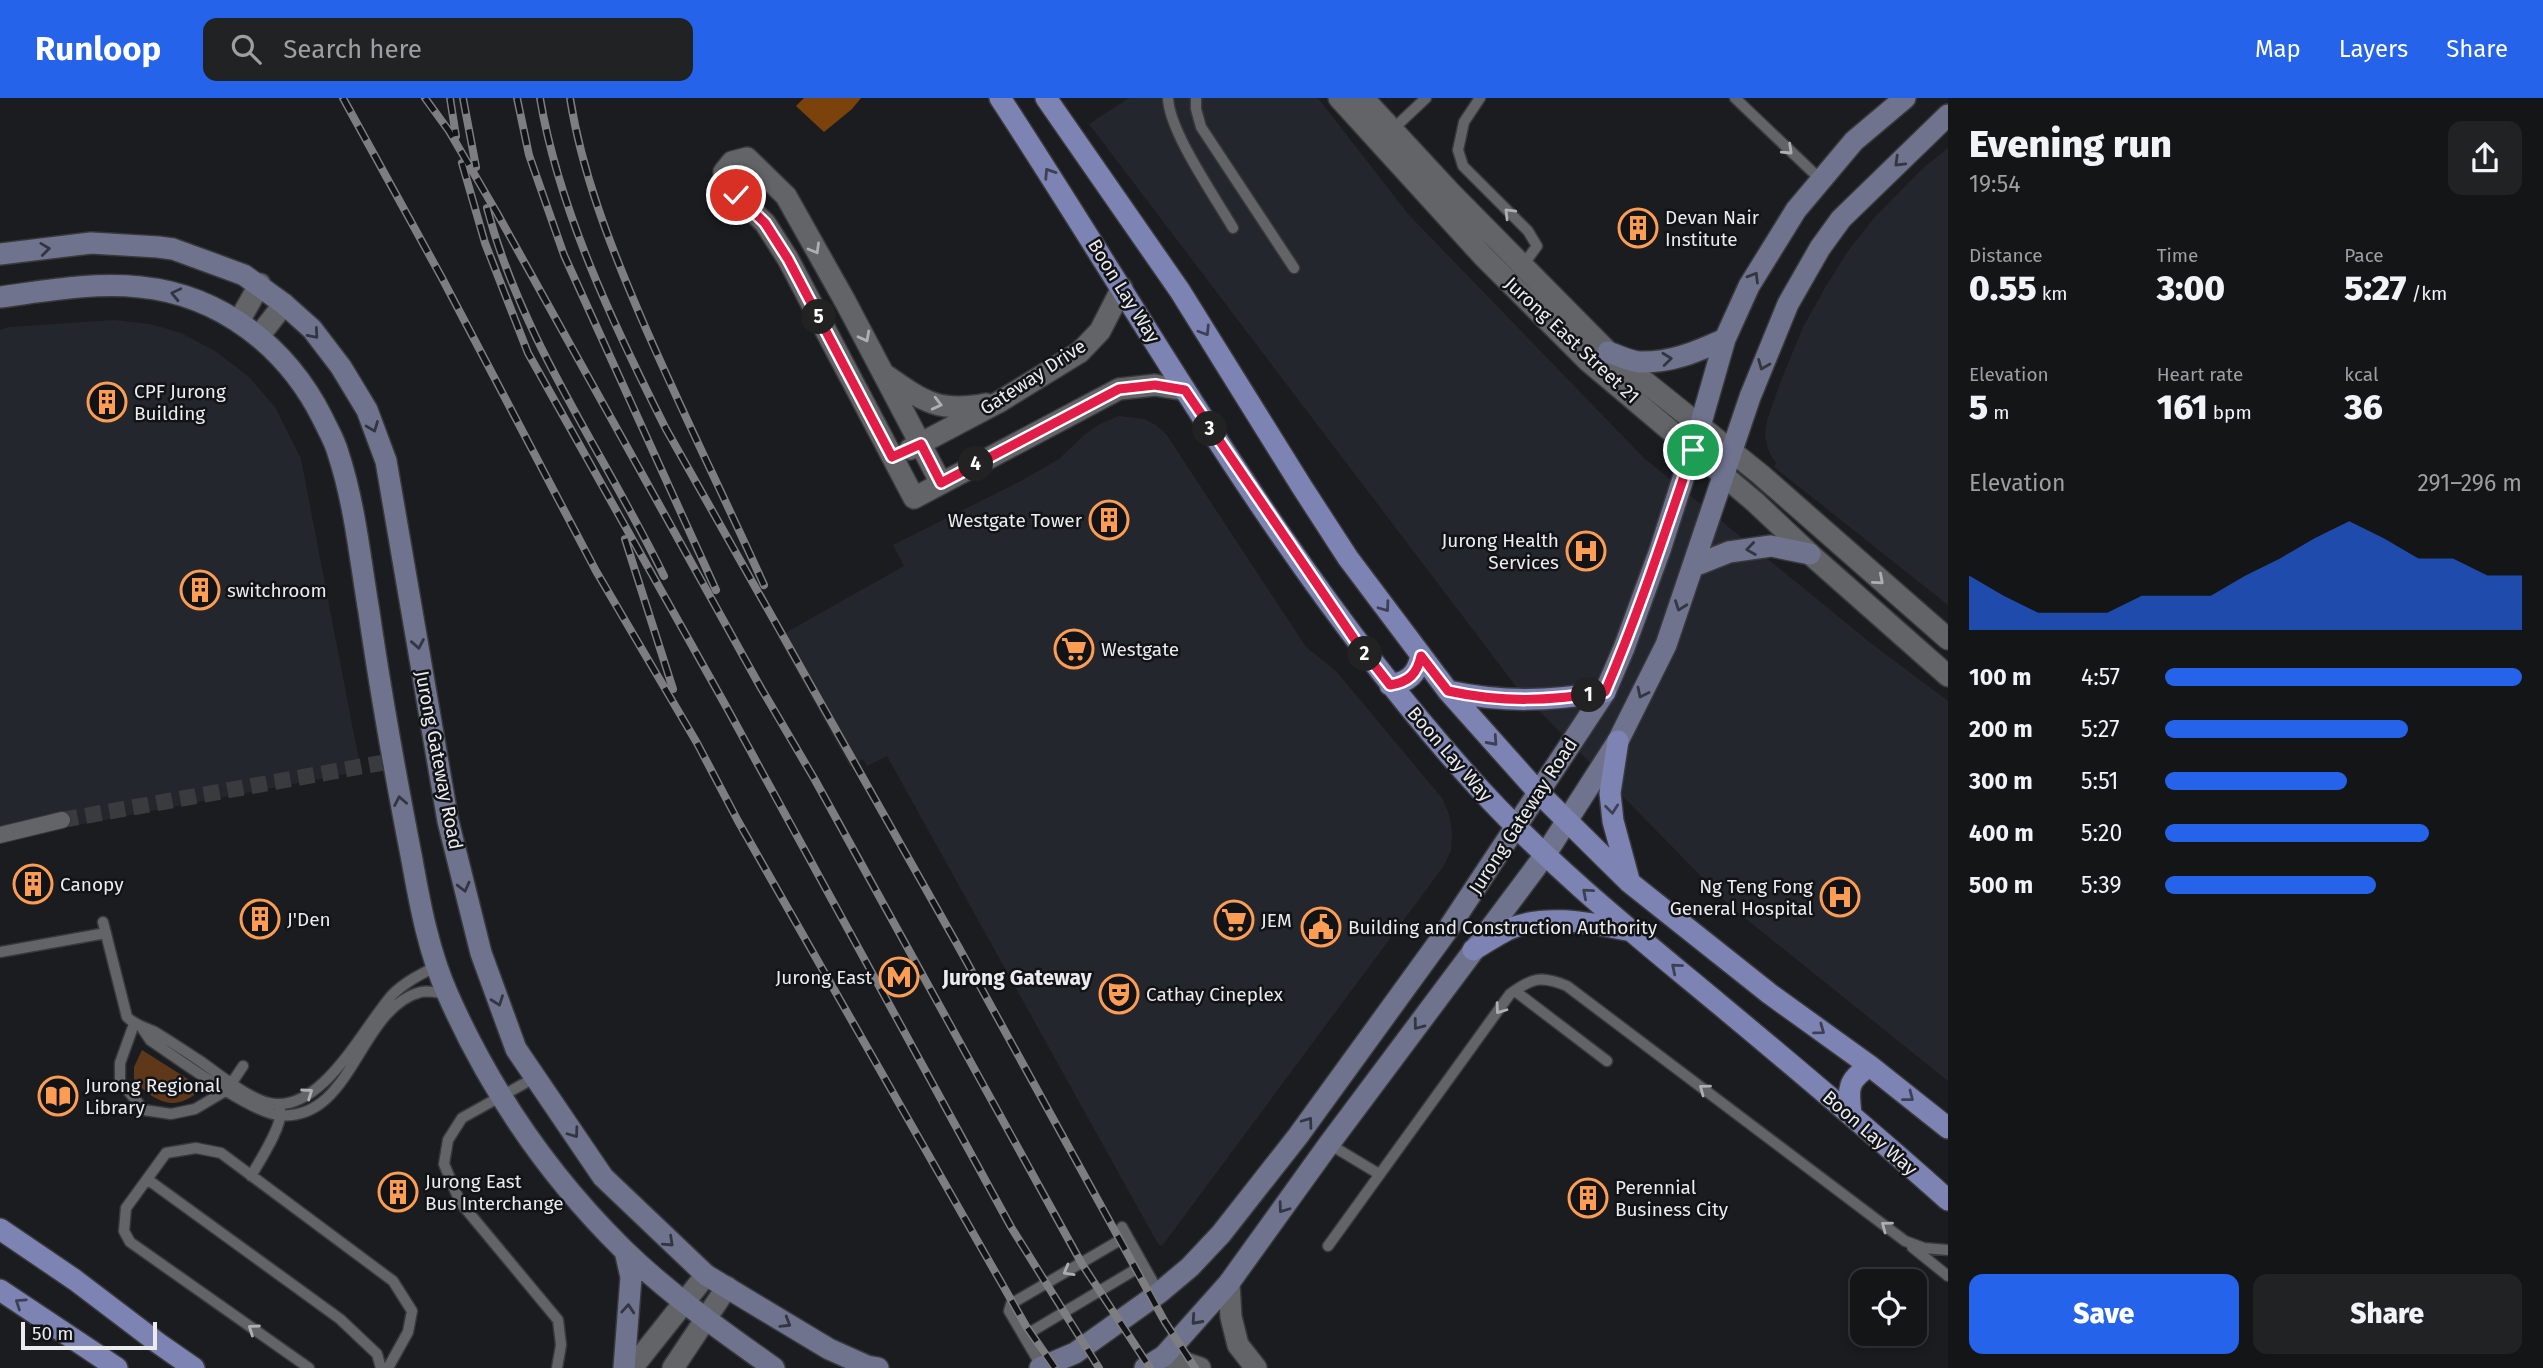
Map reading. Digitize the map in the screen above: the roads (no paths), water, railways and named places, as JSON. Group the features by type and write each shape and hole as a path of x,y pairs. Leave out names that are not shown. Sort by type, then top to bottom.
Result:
{"main road":[{"name":"Boon Lay Way","path":"1000,98 1185,390 1357,643 1390,685 1478,787 1545,855 1629,930 1851,1114 1948,1200"},
{"name":"Boon Lay Way","path":"1046,98 1180,291 1349,558 1448,691 1538,792 1629,882 1770,994 1870,1066 1948,1128"},
{"name":"Jurong Gateway Road","path":"1041,1368 1075,1353 1159,1293 1190,1267 1220,1234 1298,1136 1446,932 1605,692 1656,562 1693,450 1724,339 1749,286 1796,210 1854,141 1905,98"},
{"name":"Jurong Gateway Road","path":"1145,1368 1164,1356 1229,1283 1329,1144 1545,855 1618,741 1666,645 1750,397 1788,304 1820,247 1841,219 1948,115"},
{"name":"Jurong Gateway Road","path":"0,254 91,243 173,249 244,275 284,304 312,329 341,367 367,410 386,461 448,821 481,953 516,1049 603,1177 706,1275 854,1363 878,1368"},
{"path":"0,297 86,286 141,287 186,296 229,314 259,336 294,371 316,405 338,450 351,501 395,774 416,882 447,995 500,1096 544,1161 625,1251 684,1301 774,1368"},
{"path":"1608,352 1637,362 1685,357 1724,339"},
{"path":"1694,566 1729,552 1772,546 1810,554"},
{"path":"1390,685 1402,683 1412,677 1419,667 1421,656"},
{"path":"1448,691 1481,698 1521,701 1557,700 1605,692"},
{"path":"1618,741 1610,793 1613,821 1629,882"},
{"path":"1474,950 1508,930 1535,922 1580,921 1629,930"},
{"path":"1851,1114 1848,1094 1850,1084 1857,1074 1870,1066"},
{"path":"0,1229 75,1280 194,1368"},
{"path":"624,1368 631,1277 625,1251"},
{"path":"0,1290 117,1368"}],"street":[{"name":"Jurong East Street 21","path":"1339,98 1516,274 1732,452 1948,639"},
{"name":"Jurong East Street 21","path":"1363,98 1490,248"},
{"path":"941,483 884,373 786,196 747,158 732,162 723,172 725,185 765,223 788,259 914,498 1119,389 1155,385 1185,390"},
{"name":"Jurong East Street 21","path":"1516,274 1588,361 1725,477 1948,676"},
{"path":"239,321 260,285"},
{"name":"Gateway Drive","path":"892,457 999,402 1080,352 1100,331 1122,288"},
{"path":"259,336 284,304"},
{"path":"884,373 920,400 944,407 968,407 999,402"},
{"path":"0,835 62,820"},
{"path":"632,1368 706,1275"},
{"path":"1229,1283 1231,1317 1238,1345 1256,1368"},
{"path":"673,1368 727,1287"},
{"path":"1164,1356 1200,1368"}],"lane":[{"path":"1168,98 1168,108 1176,130 1233,228"},
{"path":"1196,98 1201,127 1294,268"},
{"path":"1392,130 1426,98"},
{"path":"1480,98 1464,122 1458,150 1463,166 1528,232 1536,246 1516,274"},
{"path":"1735,98 1821,180"},
{"path":"0,952 105,928 127,1017 138,1026 152,1030 258,1110 282,1115 297,1114 315,1108 328,1097 394,993 417,976 437,966"},
{"path":"1328,1246 1515,991 1537,979 1552,980 1567,986 1948,1276"},
{"path":"230,1087 268,1103 286,1104 302,1099 346,1065 383,1018 408,997 423,990 447,995"},
{"path":"1515,991 1607,1061"},
{"path":"138,1026 120,1063 120,1081 144,1110 163,1114 194,1109 230,1087 243,1066"},
{"path":"534,1078 462,1118 448,1140 444,1164 460,1202 558,1320 561,1345 556,1368"},
{"path":"251,1176 282,1115 279,1103"},
{"path":"1329,1144 1379,1174"},
{"path":"309,1368 130,1242 124,1231 126,1208 166,1153 196,1148 221,1153 393,1281 412,1311 408,1332 388,1368"},
{"path":"147,1179 340,1319 377,1353 381,1368"},
{"path":"1041,1368 1009,1311 1011,1304 1124,1231 1159,1293"},
{"path":"1905,1241 1924,1248 1948,1250"},
{"path":"1024,1336 1143,1265"}],"tunnel":[{"path":"62,820 392,761"}],"railway":[{"path":"343,98 442,278 596,571 697,743 738,821 1026,1326 1055,1368"},
{"path":"425,98 449,131 497,213 1082,1264 1150,1368"},
{"path":"450,98 456,136"},
{"path":"463,98 476,167"},
{"path":"517,98 529,155 564,255 716,590"},
{"path":"540,98 549,141 575,226 627,351 666,429 958,946 1165,1322 1195,1368"},
{"path":"570,98 582,154 618,262 670,383 764,585"},
{"path":"462,163 485,243 528,353 727,708 1011,1227 1099,1368"},
{"path":"487,208 502,257 543,350 664,576"},
{"path":"625,539 673,689"}],"place":[{"name":"Devan Nair Institute","path":"1638,228"},
{"name":"CPF Jurong Building","path":"107,402"},
{"name":"Westgate Tower","path":"1109,520"},
{"name":"Jurong Health Services","path":"1586,551"},
{"name":"switchroom","path":"200,590"},
{"name":"Westgate","path":"1074,649"},
{"name":"Canopy","path":"33,884"},
{"name":"Ng Teng Fong General Hospital","path":"1840,897"},
{"name":"J'Den","path":"260,919"},
{"name":"JEM","path":"1234,920"},
{"name":"Building and Construction Authority","path":"1321,927"},
{"name":"Jurong East","path":"899,977"},
{"name":"Cathay Cineplex","path":"1119,994"},
{"name":"Jurong Regional Library","path":"58,1096"},
{"name":"Jurong East Bus Interchange","path":"398,1192"},
{"name":"Perennial Business City","path":"1588,1198"}],"district":[{"name":"Jurong Gateway","path":"1017,978"}]}
